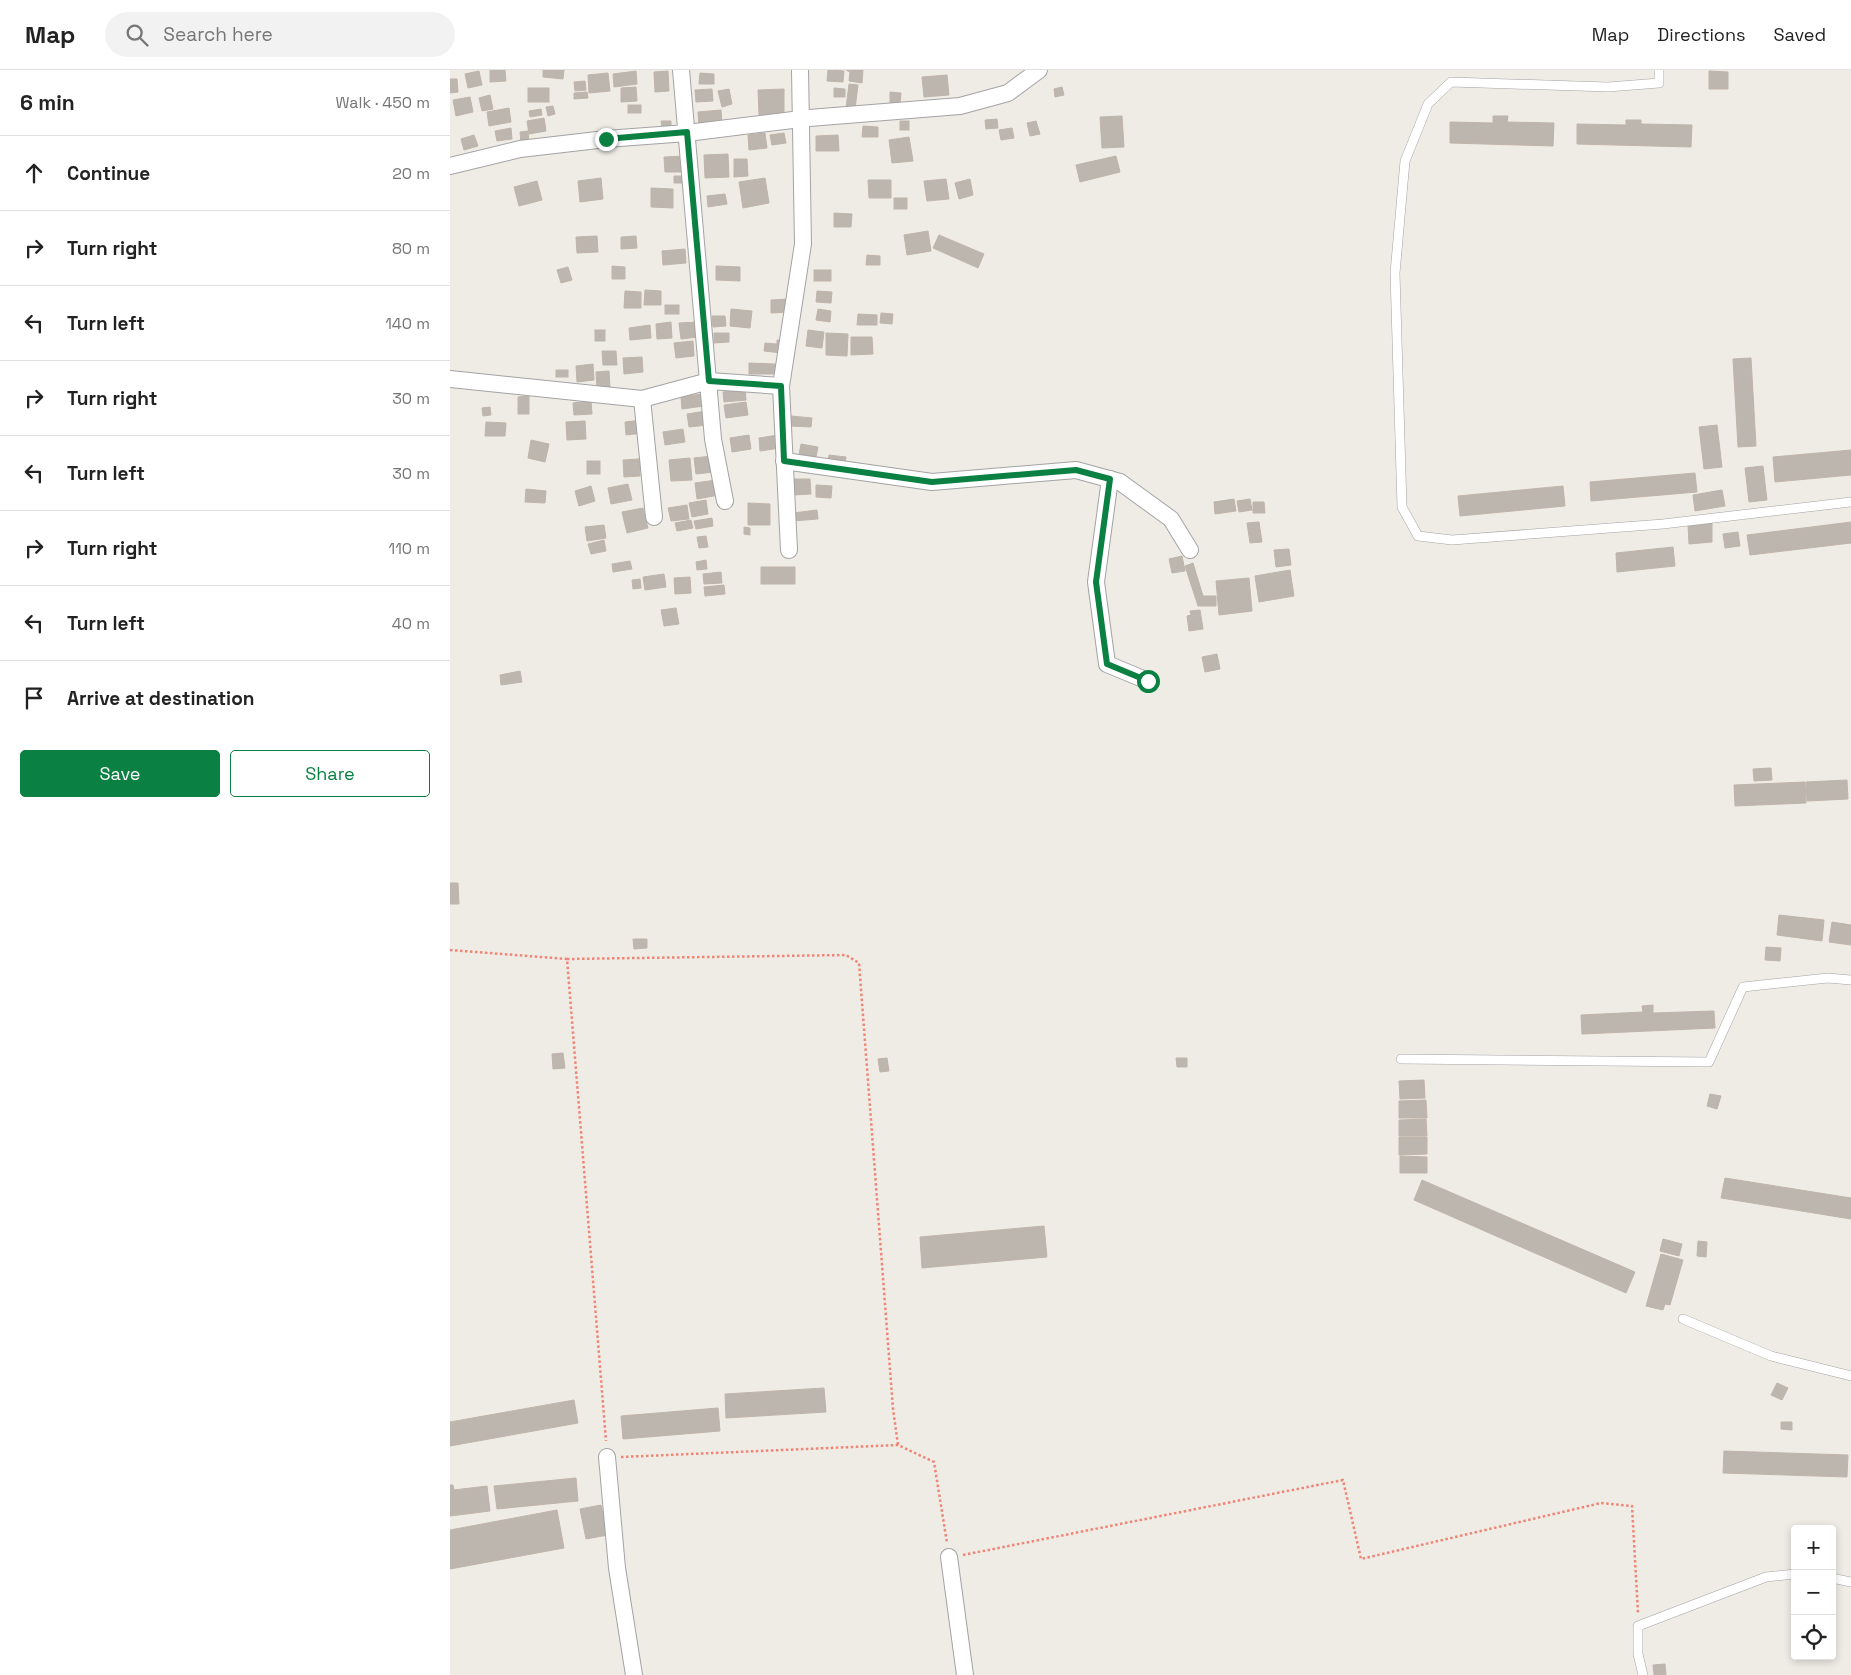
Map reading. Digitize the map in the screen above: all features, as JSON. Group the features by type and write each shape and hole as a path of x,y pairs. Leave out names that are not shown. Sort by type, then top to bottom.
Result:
{"street":[{"path":"681,70 714,439 726,501"},
{"path":"789,550 781,386 803,244 800,70"},
{"path":"450,166 520,149 800,119 960,106 1008,93 1039,70"},
{"path":"450,379 642,399 709,381 781,386"},
{"path":"642,399 654,517"},
{"path":"784,461 932,482 1076,470 1120,482 1171,519 1190,550"},
{"path":"1110,479 1096,582 1107,664 1148,681"},
{"path":"607,1457 617,1568 634,1675"},
{"path":"949,1558 965,1675"}],"lane":[{"path":"1659,70 1659,84 1616,86 1451,82 1428,104 1405,161 1395,273 1402,507 1418,536 1452,540 1663,524 1851,502"},
{"path":"1401,1060 1709,1062 1743,987 1828,978 1851,980"},
{"path":"1683,1319 1771,1356 1851,1376"},
{"path":"1643,1675 1638,1654 1638,1626 1766,1577 1791,1574"},
{"path":"1836,1579 1851,1582"}],"path":[{"path":"450,950 567,959 846,955 859,963 893,1409 898,1445"},
{"path":"567,959 607,1457 898,1445 934,1462 949,1558 1343,1480 1361,1559 1601,1503 1632,1506 1638,1626"}],"building":[{"path":"490,70 505,70 506,81 490,82"},
{"path":"543,70 564,70 563,79 543,77"},
{"path":"828,70 844,71 843,82 827,81"},
{"path":"846,70 863,70 862,83 849,81 850,72"},
{"path":"479,71 482,85 468,88 465,74"},
{"path":"636,71 637,84 614,87 613,74"},
{"path":"668,71 669,91 655,92 654,72"},
{"path":"1709,71 1728,72 1728,89 1709,89"},
{"path":"608,73 610,91 589,93 588,75"},
{"path":"700,73 714,74 714,84 699,84"},
{"path":"947,75 949,95 924,97 922,77"},
{"path":"450,79 457,79 458,92 450,93"},
{"path":"585,81 586,90 575,91 574,82"},
{"path":"849,84 858,85 855,109 846,108"},
{"path":"636,87 637,101 621,102 621,88"},
{"path":"1062,87 1064,95 1055,97 1054,89"},
{"path":"528,88 549,88 549,102 528,102"},
{"path":"834,88 845,89 845,97 834,97"},
{"path":"712,89 713,101 696,102 695,90"},
{"path":"729,89 732,104 722,107 718,91"},
{"path":"784,89 784,114 759,115 758,90"},
{"path":"587,92 588,98 574,99 574,93"},
{"path":"890,92 901,93 900,104 890,103"},
{"path":"490,95 493,109 482,111 479,98"},
{"path":"470,97 473,112 456,116 453,100"},
{"path":"628,105 641,105 641,113 628,113"},
{"path":"553,106 555,114 548,116 546,107"},
{"path":"509,108 511,122 489,126 487,112"},
{"path":"541,109 542,115 530,117 529,111"},
{"path":"721,110 722,125 699,127 698,112"},
{"path":"1122,116 1124,147 1102,148 1100,117"},
{"path":"1493,116 1508,116 1507,122 1554,123 1553,146 1450,143 1450,122 1493,123"},
{"path":"544,118 546,131 529,134 527,121"},
{"path":"997,119 998,128 986,129 985,120"},
{"path":"1626,120 1641,120 1641,124 1692,125 1691,147 1577,144 1577,124 1626,125"},
{"path":"661,121 671,121 671,127 662,127"},
{"path":"900,121 909,121 909,130 900,130"},
{"path":"1036,121 1040,134 1030,136 1027,123"},
{"path":"863,126 878,127 878,137 862,137"},
{"path":"511,128 512,139 497,141 495,131"},
{"path":"1012,128 1014,138 1001,140 999,130"},
{"path":"528,131 529,142 521,143 520,132"},
{"path":"765,133 767,148 749,150 748,135"},
{"path":"784,133 786,143 772,145 770,135"},
{"path":"474,135 478,146 464,150 461,139"},
{"path":"838,135 839,151 816,151 816,136"},
{"path":"909,137 913,161 892,163 889,140"},
{"path":"728,154 729,177 705,178 704,155"},
{"path":"686,156 686,172 665,172 664,157"},
{"path":"1116,156 1120,172 1080,182 1076,165"},
{"path":"734,159 747,159 748,176 734,177"},
{"path":"674,176 690,176 691,183 674,183"},
{"path":"601,178 603,199 580,202 578,181"},
{"path":"765,178 769,203 743,208 739,182"},
{"path":"946,179 949,199 927,201 924,181"},
{"path":"970,179 973,195 959,199 955,183"},
{"path":"868,180 891,180 891,198 869,198"},
{"path":"537,181 542,200 519,206 514,187"},
{"path":"651,188 673,189 673,208 651,207"},
{"path":"725,194 727,204 708,207 707,196"},
{"path":"894,198 907,198 907,209 894,209"},
{"path":"834,213 852,214 851,227 834,227"},
{"path":"928,231 931,251 907,255 904,235"},
{"path":"939,235 984,254 978,268 933,248"},
{"path":"597,236 598,252 577,253 576,237"},
{"path":"636,236 637,248 621,249 621,237"},
{"path":"685,249 686,263 663,265 662,251"},
{"path":"867,255 880,256 880,265 866,265"},
{"path":"612,266 625,267 625,279 612,279"},
{"path":"716,266 740,267 740,281 716,280"},
{"path":"568,267 572,280 561,283 557,270"},
{"path":"814,270 831,270 831,281 814,281"},
{"path":"645,290 661,291 661,305 644,305"},
{"path":"625,291 641,292 641,308 624,308"},
{"path":"817,291 832,292 831,303 816,302"},
{"path":"789,299 789,312 771,313 771,300"},
{"path":"665,305 679,305 679,314 665,314"},
{"path":"731,309 752,311 750,328 730,326"},
{"path":"818,309 831,311 830,322 816,320"},
{"path":"881,313 893,314 892,324 880,323"},
{"path":"858,314 877,315 877,325 857,325"},
{"path":"712,316 725,316 726,326 713,327"},
{"path":"671,322 672,338 657,339 656,324"},
{"path":"697,322 698,337 681,339 679,323"},
{"path":"650,325 651,338 630,340 629,328"},
{"path":"595,330 605,330 605,341 595,341"},
{"path":"808,330 824,332 822,348 806,346"},
{"path":"714,333 729,333 729,342 714,343"},
{"path":"826,333 848,334 847,356 826,355"},
{"path":"851,337 872,337 873,354 851,355"},
{"path":"777,340 783,341 782,353 764,351 765,343 777,344"},
{"path":"693,341 694,356 676,358 674,343"},
{"path":"602,351 616,351 617,365 603,365"},
{"path":"642,357 643,372 624,374 623,358"},
{"path":"1751,358 1756,446 1738,447 1733,359"},
{"path":"749,363 775,364 776,374 749,374"},
{"path":"593,364 594,380 577,382 576,366"},
{"path":"556,370 568,370 568,377 556,377"},
{"path":"609,371 610,387 597,388 596,372"},
{"path":"745,389 746,400 724,402 723,392"},
{"path":"702,394 704,406 682,409 681,397"},
{"path":"529,396 529,414 518,414 518,397"},
{"path":"591,401 592,414 574,415 573,403"},
{"path":"746,402 748,415 726,418 724,405"},
{"path":"490,407 491,415 483,416 482,408"},
{"path":"706,411 708,425 689,427 687,414"},
{"path":"791,416 812,418 811,427 790,426"},
{"path":"642,420 643,433 626,435 625,422"},
{"path":"585,421 586,439 567,440 566,422"},
{"path":"486,422 506,423 505,436 485,436"},
{"path":"1717,425 1722,467 1704,469 1699,427"},
{"path":"683,429 685,442 665,445 663,432"},
{"path":"749,435 751,449 732,452 730,438"},
{"path":"778,435 780,448 760,451 759,438"},
{"path":"531,440 549,444 545,462 528,458"},
{"path":"801,444 818,447 815,462 798,460"},
{"path":"1851,450 1851,475 1775,482 1773,457"},
{"path":"829,455 846,457 845,464 828,462"},
{"path":"712,456 714,472 696,474 694,458"},
{"path":"690,458 692,480 671,481 669,460"},
{"path":"639,459 640,476 624,477 623,460"},
{"path":"587,461 600,461 600,474 587,474"},
{"path":"1763,466 1767,500 1749,502 1745,468"},
{"path":"1695,473 1697,492 1591,501 1590,482"},
{"path":"793,479 810,479 811,494 793,495"},
{"path":"716,480 719,495 697,499 695,483"},
{"path":"628,484 632,500 611,504 608,488"},
{"path":"816,485 832,486 831,498 816,497"},
{"path":"591,486 595,501 579,506 575,491"},
{"path":"1563,486 1565,506 1460,516 1458,496"},
{"path":"526,489 546,491 545,503 525,502"},
{"path":"1722,490 1725,506 1695,511 1693,495"},
{"path":"1234,499 1236,511 1215,514 1214,502"},
{"path":"1250,499 1252,510 1239,512 1237,501"},
{"path":"706,500 708,514 692,517 689,503"},
{"path":"1253,502 1264,502 1265,513 1253,513"},
{"path":"748,503 770,504 770,525 748,525"},
{"path":"687,505 689,519 671,521 668,508"},
{"path":"643,508 648,528 627,533 622,512"},
{"path":"817,510 818,519 793,521 793,513"},
{"path":"712,518 713,526 696,529 694,521"},
{"path":"691,520 693,528 677,531 675,523"},
{"path":"1259,522 1262,542 1250,543 1247,523"},
{"path":"1851,522 1851,543 1750,555 1747,535"},
{"path":"1712,523 1712,542 1689,544 1688,525"},
{"path":"604,525 606,538 587,541 585,527"},
{"path":"744,527 750,528 750,535 744,534"},
{"path":"1738,532 1740,546 1725,548 1723,534"},
{"path":"706,536 708,547 699,548 697,537"},
{"path":"604,540 606,551 591,554 588,544"},
{"path":"1673,547 1675,566 1617,572 1616,553"},
{"path":"1289,549 1291,565 1276,567 1274,550"},
{"path":"1182,556 1185,571 1172,573 1169,559"},
{"path":"706,560 707,569 697,570 696,562"},
{"path":"630,561 632,569 613,572 612,564"},
{"path":"1193,563 1203,596 1216,596 1216,606 1198,606 1185,566"},
{"path":"761,567 795,567 795,584 761,584"},
{"path":"1290,570 1294,596 1259,602 1255,576"},
{"path":"721,572 722,583 704,584 703,574"},
{"path":"664,574 666,587 645,590 643,577"},
{"path":"690,577 691,593 675,594 674,578"},
{"path":"1249,578 1252,611 1219,615 1216,581"},
{"path":"640,579 641,588 633,589 632,580"},
{"path":"724,585 725,594 705,596 704,587"},
{"path":"676,608 679,624 664,626 661,610"},
{"path":"1200,610 1203,629 1189,631 1187,616 1191,615 1190,611"},
{"path":"1217,654 1220,669 1205,672 1202,657"},
{"path":"520,671 522,682 501,685 500,675"},
{"path":"1771,768 1772,780 1754,781 1753,769"},
{"path":"1847,780 1848,799 1807,801 1806,782"},
{"path":"1805,782 1806,803 1735,806 1734,785"},
{"path":"450,883 458,883 459,904 450,904"},
{"path":"1779,915 1824,920 1822,941 1777,935"},
{"path":"1832,922 1851,925 1851,945 1829,942"},
{"path":"633,939 647,939 647,948 634,949"},
{"path":"1766,947 1781,948 1780,961 1765,960"},
{"path":"1653,1005 1653,1013 1714,1011 1715,1028 1582,1034 1581,1015 1643,1012 1642,1006"},
{"path":"563,1053 565,1068 553,1069 552,1054"},
{"path":"887,1058 889,1071 880,1072 878,1059"},
{"path":"1176,1058 1187,1058 1187,1067 1177,1067"},
{"path":"1424,1080 1425,1098 1400,1099 1399,1081"},
{"path":"1710,1094 1721,1096 1717,1109 1707,1106"},
{"path":"1426,1100 1427,1118 1399,1118 1399,1101"},
{"path":"1426,1119 1427,1136 1399,1136 1399,1120"},
{"path":"1399,1137 1427,1137 1427,1154 1399,1155"},
{"path":"1400,1156 1427,1157 1427,1173 1400,1173"},
{"path":"1725,1178 1851,1198 1851,1219 1721,1198"},
{"path":"1422,1180 1635,1272 1626,1293 1414,1200"},
{"path":"1044,1226 1047,1257 922,1268 920,1237"},
{"path":"1663,1239 1682,1244 1679,1256 1660,1251"},
{"path":"1698,1241 1707,1242 1706,1257 1697,1256"},
{"path":"1661,1254 1683,1260 1670,1305 1665,1304 1663,1310 1646,1306"},
{"path":"1777,1383 1788,1388 1782,1400 1771,1395"},
{"path":"824,1388 826,1412 726,1418 725,1394"},
{"path":"574,1400 578,1423 450,1446 450,1422"},
{"path":"718,1408 720,1431 623,1439 621,1416"},
{"path":"1781,1422 1792,1422 1792,1430 1781,1429"},
{"path":"1724,1451 1848,1455 1847,1477 1723,1473"},
{"path":"576,1478 578,1501 497,1509 494,1486"},
{"path":"450,1485 453,1485 454,1490 487,1486 490,1511 450,1516"},
{"path":"601,1505 608,1535 586,1539 580,1509"},
{"path":"557,1510 564,1548 450,1569 450,1530"},
{"path":"1665,1664 1666,1675 1654,1675 1653,1665"}],"route":[{"path":"606,139 687,132 709,381 781,386 784,461 932,482 1076,470 1110,479 1096,582 1107,664 1148,681"}]}
